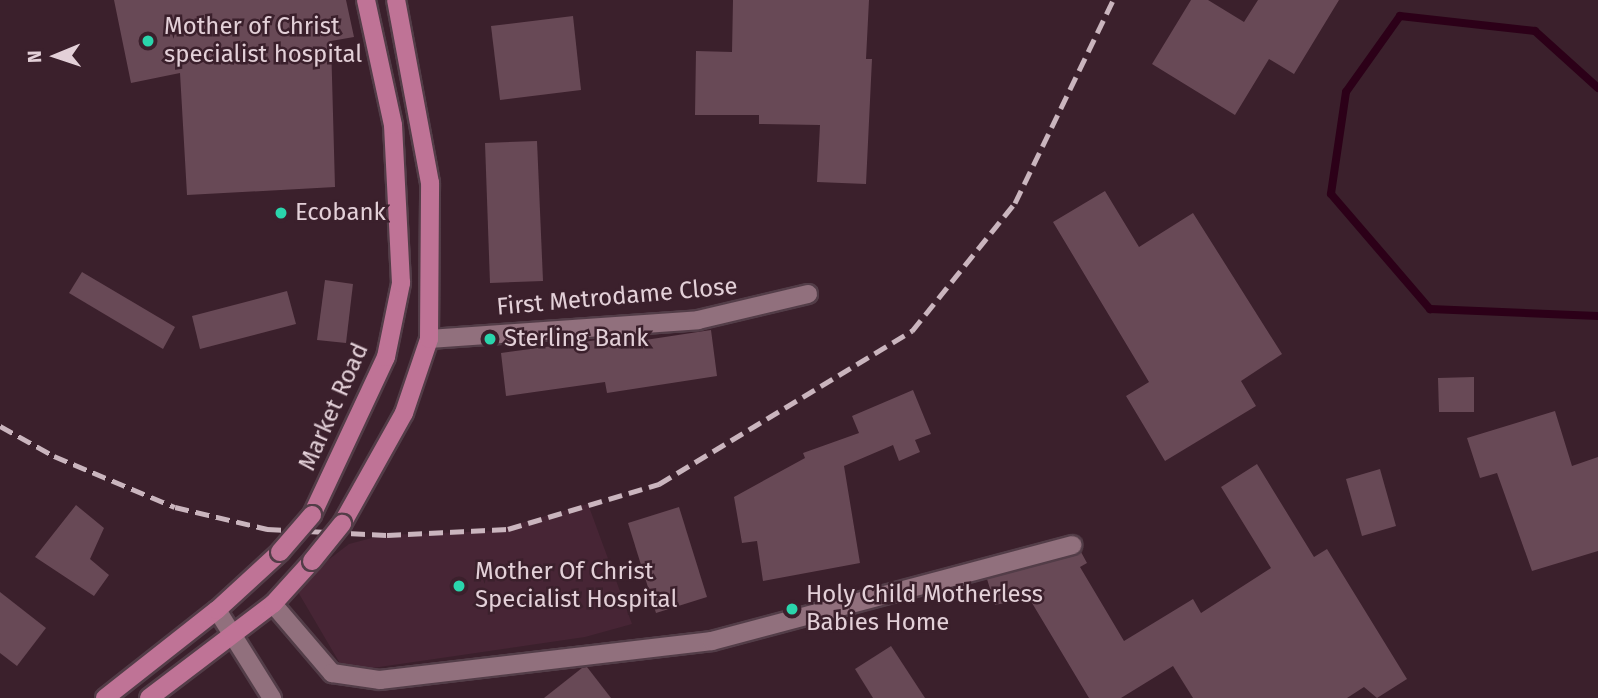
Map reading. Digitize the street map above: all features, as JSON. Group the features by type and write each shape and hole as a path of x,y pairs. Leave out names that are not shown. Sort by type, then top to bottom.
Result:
{"main road":[{"name":"Market Road","path":"104,698 217,610 280,552 312,515 386,357 401,282 393,125 366,0"},
{"path":"149,698 273,604 312,561 342,524 404,413 429,339 430,183 396,0"}],"street":[{"name":"First Metrodame Close","path":"429,339 698,320 808,294"},
{"path":"273,604 332,673 380,680 712,641 1072,545"},
{"path":"217,610 272,698"}],"shaded area":[{"name":"Mother Of Christ Specialist Hospital","path":"588,504 632,624 585,637 345,672 298,592 302,580 349,544 383,535 493,531"}],"building":[{"path":"114,0 346,0 354,37 331,41 335,187 187,195 180,73 131,83"},
{"path":"733,0 869,0 866,59 872,59 866,184 817,182 820,125 759,124 759,115 695,115 696,51 732,52"},
{"path":"1191,0 1208,0 1244,22 1258,0 1339,0 1294,74 1269,59 1235,115 1152,64"},
{"path":"573,16 581,90 500,100 491,26"},
{"path":"537,141 543,281 490,283 485,143"},
{"path":"1105,191 1139,247 1193,213 1282,354 1241,381 1256,406 1165,461 1126,396 1149,382 1053,222"},
{"path":"82,272 175,327 163,349 69,293"},
{"path":"325,280 353,284 346,343 317,340"},
{"path":"287,291 296,324 200,349 192,316"},
{"path":"711,330 717,376 607,393 605,382 506,396 501,353 598,340 599,347"},
{"path":"1474,377 1474,412 1439,412 1438,378"},
{"path":"913,390 931,434 915,440 920,452 899,461 893,445 844,466 860,563 763,581 757,541 742,543 734,497 805,458 803,453 859,433 852,416"},
{"path":"1555,411 1572,466 1598,457 1598,551 1532,571 1497,473 1480,478 1467,438"},
{"path":"1257,464 1314,557 1327,549 1407,679 1377,698 1364,687 1347,698 1193,698 1173,666 1121,698 1089,698 1029,598 995,605 987,579 1081,552 1087,563 1080,567 1124,641 1193,599 1201,613 1271,568 1221,487"},
{"path":"1380,469 1396,526 1362,536 1346,479"},
{"path":"76,505 104,528 90,559 109,575 94,596 35,557"},
{"path":"679,507 707,597 656,613 628,523"},
{"path":"0,592 46,628 17,666 0,653"},
{"path":"891,646 925,698 873,698 855,669"},
{"path":"587,667 611,698 544,698 582,668"}],"waterway":[{"path":"1598,88 1535,31 1400,16 1346,92 1331,194 1430,309 1598,316"}],"railway":[{"path":"0,426 54,456 175,507 267,529 387,535 508,529 659,484 912,331 1015,203 1113,0"}],"place":[{"name":"Mother of Christ specialist hospital","path":"148,41"},
{"name":"Ecobank","path":"281,213"},
{"name":"Sterling Bank","path":"490,339"},
{"name":"Mother Of Christ Specialist Hospital","path":"459,586"},
{"name":"Holy Child Motherless Babies Home","path":"792,609"}]}
